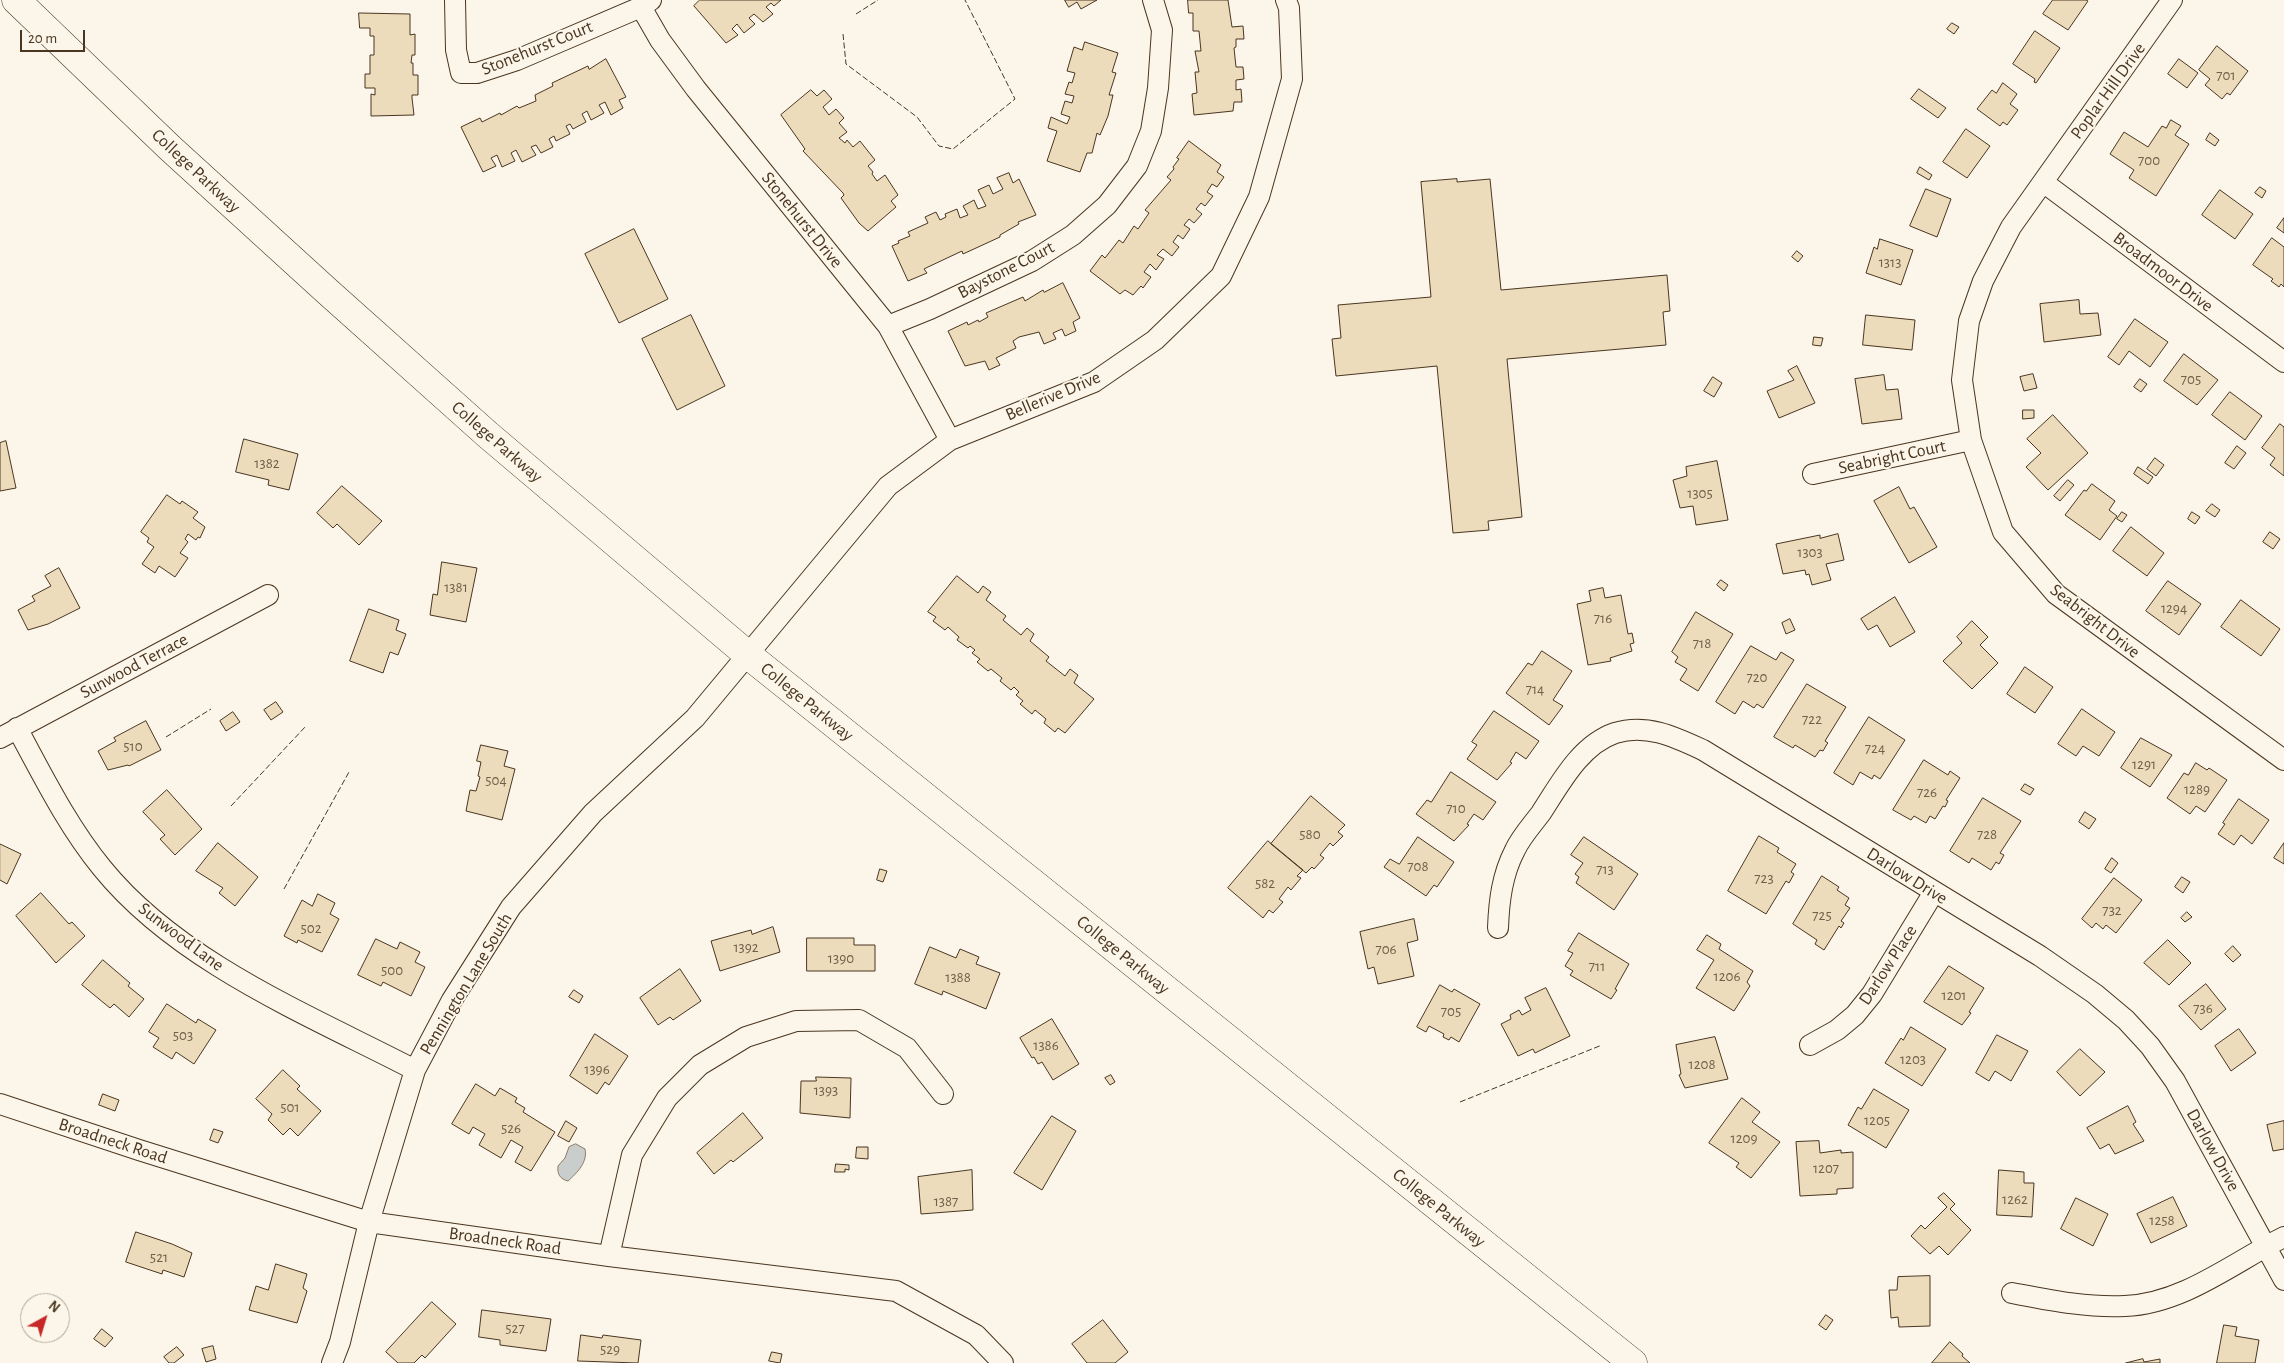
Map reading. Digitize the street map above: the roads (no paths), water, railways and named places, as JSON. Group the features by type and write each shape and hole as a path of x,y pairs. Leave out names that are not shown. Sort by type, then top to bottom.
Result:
{"main road":[{"name":"College Parkway","path":"16,0 178,154 393,350 488,435 748,655 1633,1363"}],"street":[{"name":"Stonehurst Court","path":"455,0 456,50 462,73 477,74 517,60 646,3"},
{"name":"Baystone Court","path":"888,326 930,309 1032,261 1073,235 1107,205 1137,166 1151,131 1158,88 1162,30 1153,0"},
{"name":"Bellerive Drive","path":"748,655 836,546 888,486 950,440 1094,382 1155,340 1221,276 1259,197 1292,79 1289,17 1286,0"},
{"name":"Poplar Hill Drive","path":"2043,182 2172,0"},
{"name":"Stonehurst Drive","path":"646,3 660,40 696,89 888,326 950,440"},
{"name":"Broadmoor Drive","path":"2043,182 2284,362"},
{"name":"Seabright Drive","path":"2043,182 2007,235 1983,281 1969,321 1962,380 1970,440 2003,532 2056,594 2282,754"},
{"name":"Seabright Court","path":"1813,474 1970,440"},
{"name":"Sunwood Terrace","path":"9,733 268,595"},
{"name":"Pennington Lane South","path":"332,1363 340,1342 369,1222 415,1070 452,1000 511,908 593,813 695,718 748,655"},
{"name":"Darlow Drive","path":"1498,928 1500,900 1505,877 1515,850 1575,763 1592,746 1615,734 1634,730 1651,730 1675,737 1703,750 2040,956 2095,994 2142,1037 2175,1081 2284,1280"},
{"name":"Sunwood Lane","path":"9,733 64,816 102,868 144,913 191,949 227,972 415,1070"},
{"name":"Darlow Place","path":"1810,1045 1837,1030 1855,1015 1872,994 1934,892"},
{"path":"609,1256 632,1155 667,1098 700,1065 746,1037 796,1021 859,1020 907,1048 943,1094"},
{"name":"Broadneck Road","path":"0,1104 369,1222 609,1256 896,1291 976,1335 1003,1363"},
{"path":"2012,1294 2088,1306 2127,1306 2160,1300 2196,1286 2284,1237"}]}
